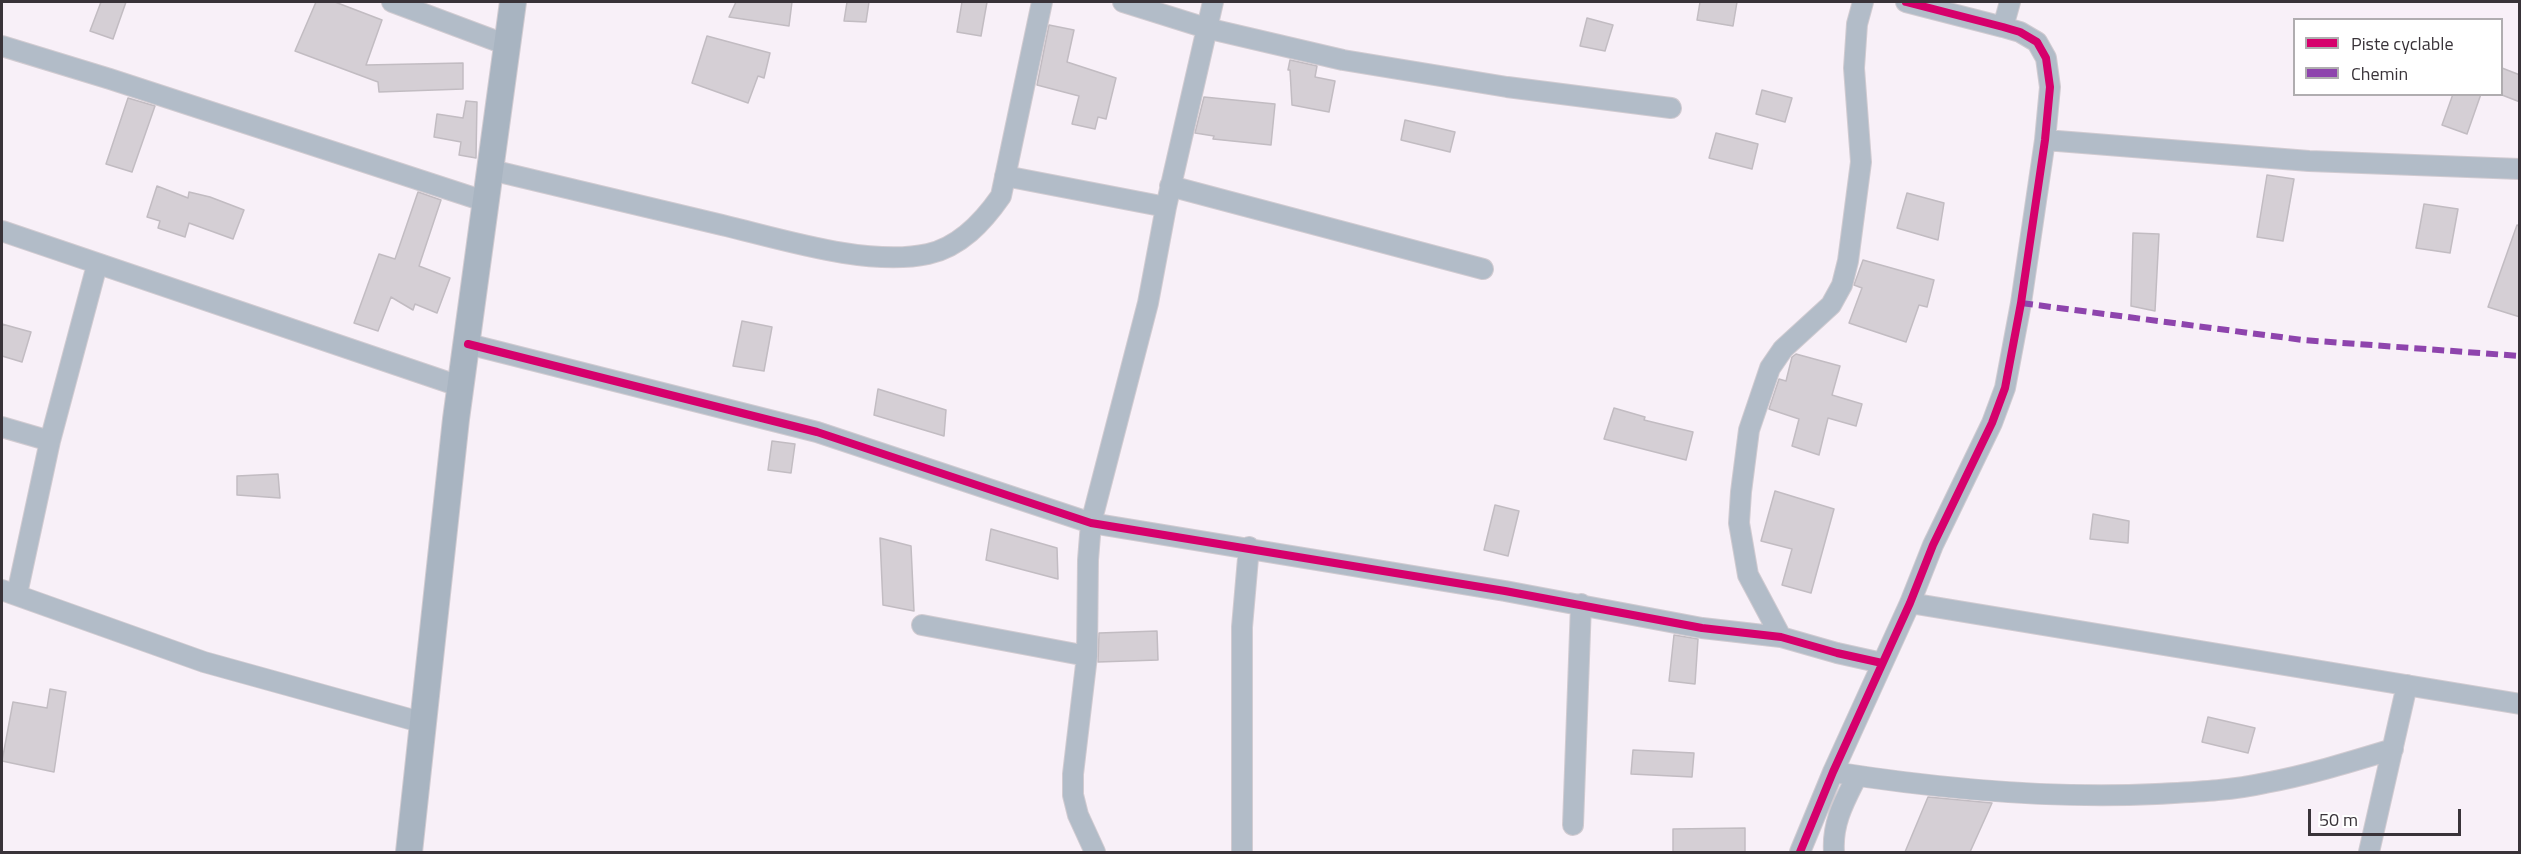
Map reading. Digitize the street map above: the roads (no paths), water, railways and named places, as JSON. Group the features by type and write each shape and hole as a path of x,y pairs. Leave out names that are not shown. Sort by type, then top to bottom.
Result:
{"main road":[{"path":"408,852 455,431 513,2"}],"street":[{"path":"392,2 507,45"},
{"path":"491,170 849,254 896,257 928,254 954,245 989,213 1000,196 1042,2"},
{"path":"1123,2 1206,28 1370,65 1507,87 1671,108"},
{"path":"1095,852 1078,815 1073,795 1073,774 1087,656 1090,523 1148,303 1170,186 1213,2"},
{"path":"1780,637 1748,575 1739,523 1742,482 1749,430 1770,368 1783,350 1831,305 1842,285 1848,261 1861,162 1854,68 1857,24 1863,2"},
{"path":"1800,852 1833,772 1910,603 1933,545 1992,423 2005,388 2045,140 2050,87 2046,58 2037,42 2020,32 1906,2"},
{"path":"2003,27 2010,2"},
{"path":"2,46 111,79 487,202"},
{"path":"2045,140 2309,161 2520,169"},
{"path":"1005,176 1166,207"},
{"path":"1170,186 1483,270"},
{"path":"2,231 462,387"},
{"path":"97,265 9,592 204,662 424,723"},
{"path":"468,344 817,432 1090,523 1248,547 1581,604 1702,628 1780,637 1882,663"},
{"path":"2,428 50,441"},
{"path":"1242,852 1242,627 1248,547"},
{"path":"1910,603 2520,704"},
{"path":"1573,825 1581,604"},
{"path":"922,625 1087,656"},
{"path":"2369,852 2407,685"},
{"path":"1833,772 1935,788 2040,795 2183,793 2263,784 2392,749"},
{"path":"1834,852 1833,835 1839,810 1857,776"}]}
